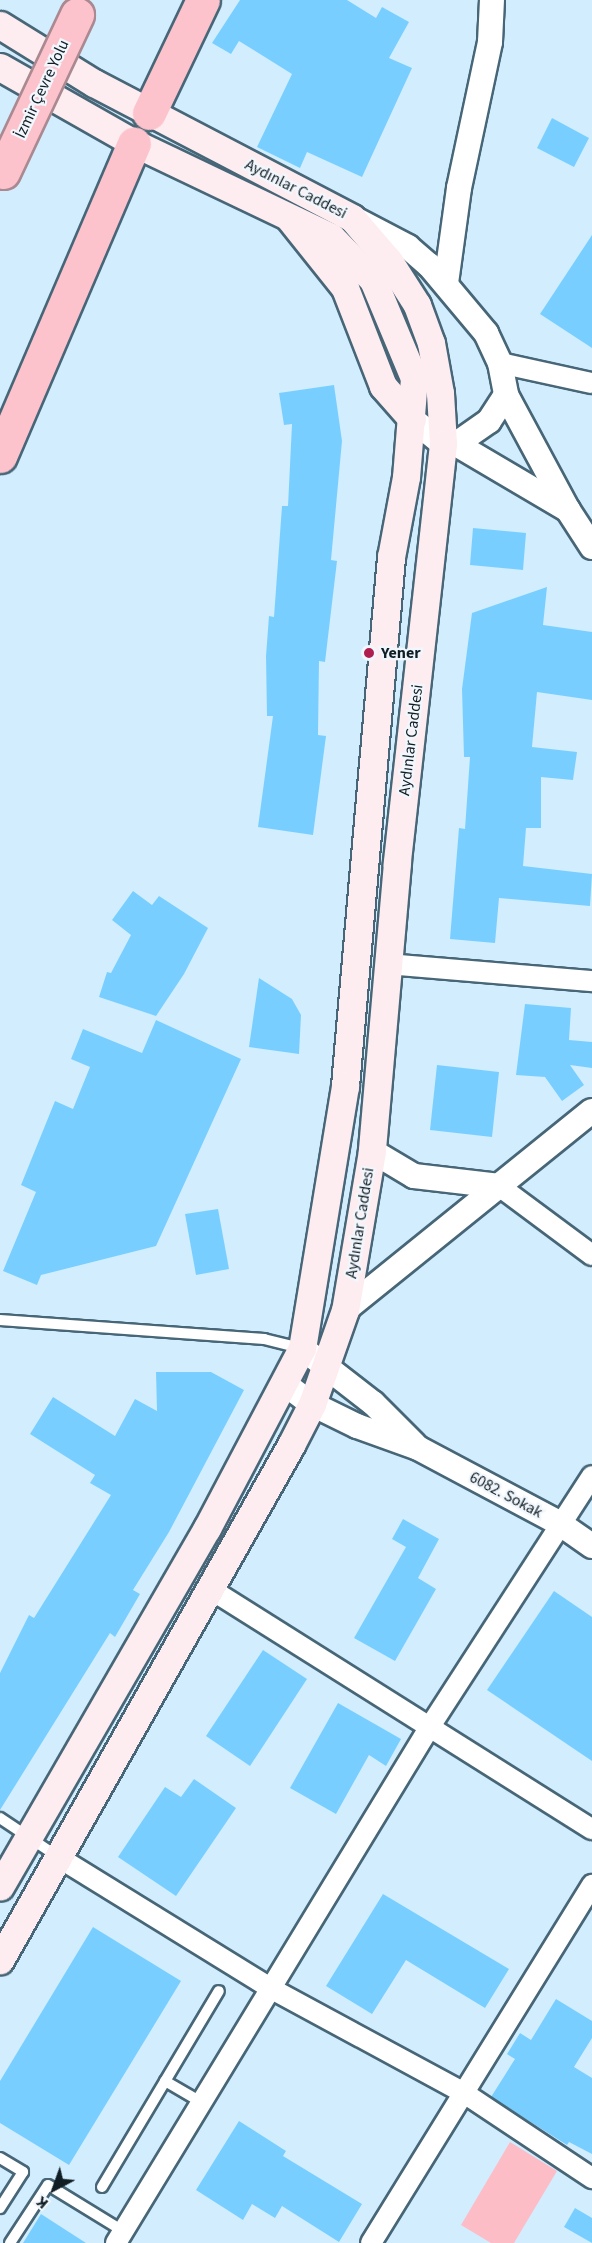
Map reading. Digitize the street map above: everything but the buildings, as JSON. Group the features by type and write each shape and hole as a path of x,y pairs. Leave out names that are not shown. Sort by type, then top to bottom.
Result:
{"highway":[{"path":"149,113 202,0"},
{"name":"İzmir Çevre Yolu","path":"1,175 81,8"},
{"path":"0,456 134,143"}],"main road":[{"name":"Aydınlar Caddesi","path":"0,25 149,113 352,218 388,261 417,305 431,343 449,444 388,964 372,1151 345,1310 312,1404 212,1590 0,1960"},
{"name":"Aydınlar Caddesi","path":"0,67 134,143 283,211 331,237 373,280 414,378 412,419 391,557 345,1086 302,1348 207,1528 0,1886"}],"street":[{"path":"446,283 459,188 490,42 492,0"},
{"path":"352,218 408,247 446,283 486,333 500,363 506,395 568,510 592,548"},
{"path":"500,363 592,383"},
{"path":"449,444 489,421 506,395"},
{"path":"412,419 449,444 568,510"},
{"path":"388,964 592,981"},
{"path":"345,1310 592,1111"},
{"path":"372,1151 414,1176 500,1186 592,1255"},
{"path":"302,1348 373,1403 418,1448"},
{"path":"285,1384 312,1404 357,1426 418,1448"},
{"name":"6082. Sokak","path":"418,1448 559,1523 592,1546"},
{"path":"120,2237 429,1728 559,1523 592,1476"},
{"path":"212,1590 592,1829"},
{"path":"58,1857 270,1988 464,2093 592,2178"},
{"path":"371,2243 592,1885"}],"lane":[{"path":"0,1320 264,1339 302,1348"},
{"path":"0,1818 58,1857"},
{"path":"102,2187 219,1991"},
{"path":"165,2080 201,2102"},
{"path":"0,2158 23,2172 0,2208"},
{"path":"10,2243 48,2185 120,2237"}],"shaded area":[{"path":"510,2142 557,2171 514,2243 491,2243 461,2225"}],"place":[{"name":"Yener","path":"369,653"}]}
